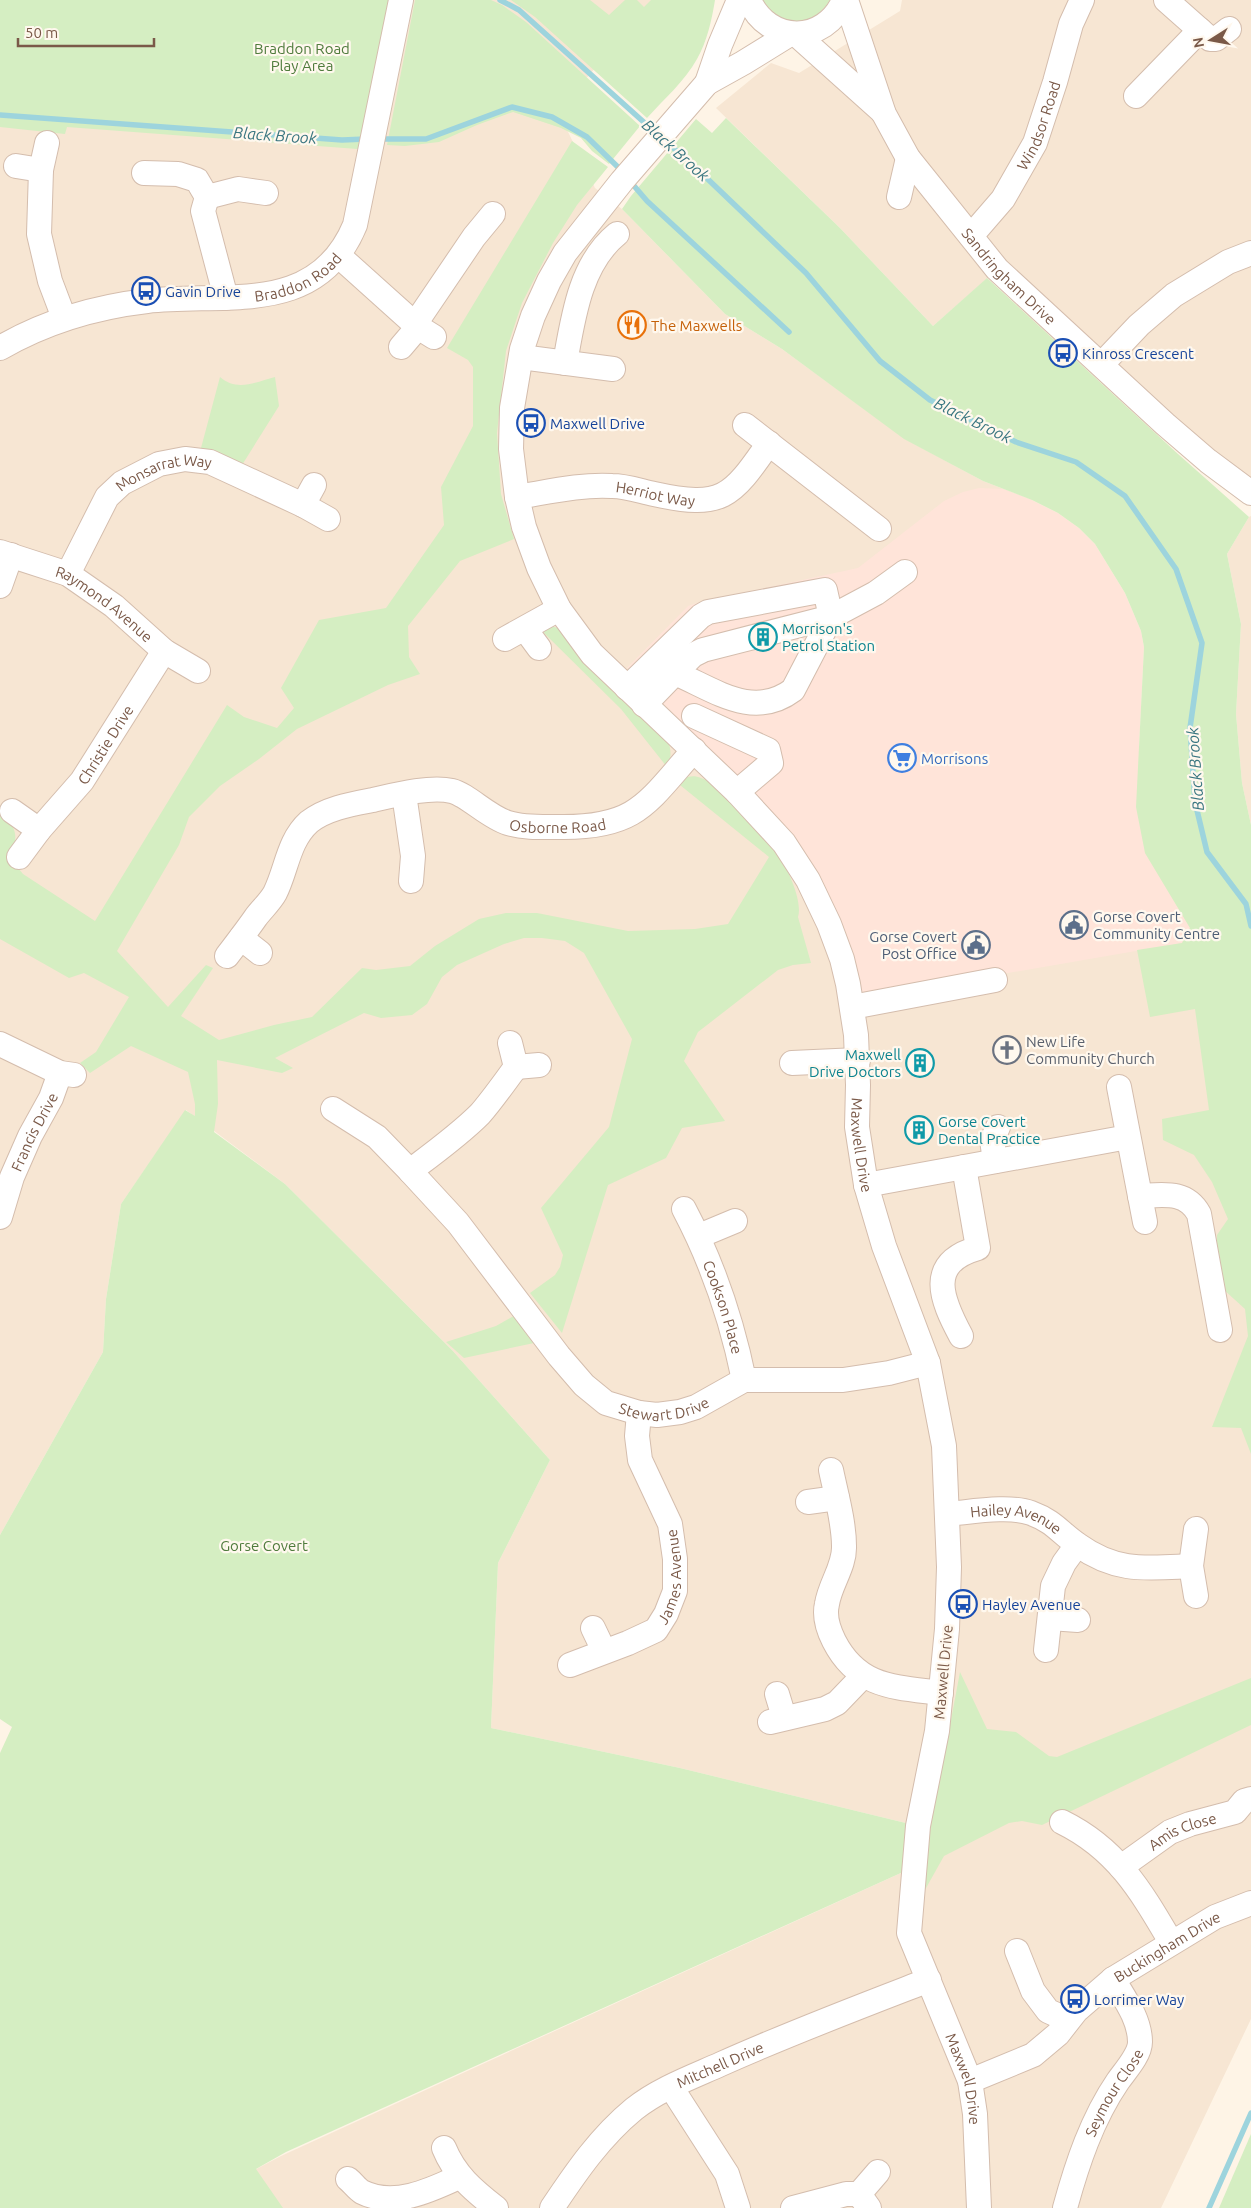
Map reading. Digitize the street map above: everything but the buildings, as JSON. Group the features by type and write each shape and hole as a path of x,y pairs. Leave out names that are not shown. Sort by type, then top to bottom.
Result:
{"street":[{"name":"Maxwell Drive","path":"739,0 707,82 622,182 565,253 549,281 533,316 521,357 512,408 511,449 517,497 524,527 539,568 559,609 592,654 737,792 784,843 808,880 834,936 848,984 858,1060 857,1127 866,1185 887,1254 928,1363 944,1446 949,1567 947,1630 937,1731 918,1826 909,1933 970,2081 975,2114 978,2208"},
{"name":"Sandringham Drive","path":"749,0 760,18 769,26 793,34 884,114"},
{"name":"Maxwell Drive","path":"707,82 793,34 809,32 821,27 832,19 845,0"},
{"name":"Sandringham Drive","path":"845,0 884,114 908,158 971,236 1008,280 1208,461 1251,493"},
{"name":"Windsor Road","path":"971,236 1003,199 1035,143 1071,24 1082,0"},
{"path":"1136,96 1215,37 1166,0"},
{"name":"Braddon Road","path":"0,348 30,332 64,318 147,301 261,295 295,287 311,280 338,256 347,244 355,225 400,2"},
{"path":"47,143 41,170 39,234 50,281 64,318"},
{"path":"899,197 908,158"},
{"path":"16,166 41,170"},
{"path":"144,173 178,174 197,180 207,197"},
{"path":"207,197 238,189 266,193"},
{"path":"207,197 202,211 226,298"},
{"path":"401,347 423,329 474,237 493,214"},
{"path":"565,363 578,299 595,258 605,244 617,234"},
{"path":"1102,364 1139,325 1174,295 1228,262 1251,252"},
{"path":"338,256 423,329"},
{"path":"521,357 613,370"},
{"path":"746,425 879,529"},
{"name":"Herriot Way","path":"517,497 597,486 614,486 682,500 701,502 716,499 730,492 746,476 769,443"},
{"name":"Monsarrat Way","path":"68,574 107,497 122,483 160,464 184,460 210,462 309,495 328,518"},
{"path":"0,586 6,553"},
{"name":"Raymond Avenue","path":"6,553 68,574 114,606 164,650 198,672"},
{"path":"644,705 693,655 703,650 831,617 876,593 905,572"},
{"path":"627,688 693,622 708,612 825,590 831,617 793,690 782,698 756,704 741,702 676,673"},
{"path":"540,648 515,634 559,609"},
{"name":"Christie Drive","path":"20,857 39,830 82,781 164,650"},
{"path":"694,716 768,750 771,763 737,792"},
{"name":"Osborne Road","path":"260,952 234,947 274,894 290,850 309,823 336,808 404,794 442,790 454,792 488,814 507,823 529,827 591,826 615,822 634,813 656,794 694,750"},
{"path":"404,794 413,856 411,881"},
{"path":"12,810 39,830"},
{"path":"852,1008 996,980"},
{"path":"510,1042 516,1067"},
{"name":"Francis Drive","path":"0,1044 68,1074 51,1098 30,1136 12,1177 0,1217"},
{"path":"792,1063 819,1073 858,1060"},
{"path":"410,1171 455,1137 480,1114 516,1067 539,1065"},
{"path":"1119,1087 1145,1222"},
{"name":"Stewart Drive","path":"333,1109 377,1137 410,1171 458,1223 558,1356 584,1385 606,1402 639,1412 657,1415 680,1412 696,1407 744,1380 843,1380 889,1373 928,1363"},
{"path":"995,1161 992,1140 998,1127"},
{"path":"866,1185 966,1163 995,1161 1128,1136"},
{"path":"961,1336 948,1313 943,1298 943,1276 947,1266 981,1232 966,1163"},
{"path":"1140,1196 1172,1194 1184,1198 1194,1206 1199,1214 1220,1330"},
{"name":"Cookson Place","path":"684,1209 699,1236 735,1338 744,1380"},
{"path":"699,1236 734,1221"},
{"name":"James Avenue","path":"570,1665 656,1630 666,1614 675,1591 670,1524 640,1460 637,1436 639,1412"},
{"path":"831,1470 844,1546 841,1564 826,1606 828,1621 839,1651 849,1664 863,1676 880,1683 900,1688 941,1692"},
{"path":"808,1502 836,1498"},
{"name":"Hailey Avenue","path":"947,1514 1001,1510 1029,1512 1054,1524 1077,1545 1101,1558 1128,1568 1191,1566"},
{"path":"1196,1529 1191,1566 1196,1596"},
{"name":"Hailey Avenue","path":"1046,1650 1053,1586 1064,1563 1077,1545"},
{"path":"1050,1618 1078,1620"},
{"path":"593,1628 604,1651"},
{"path":"777,1694 777,1720 837,1703 863,1676"},
{"name":"Amis Close","path":"1122,1867 1170,1832 1235,1812 1249,1794"},
{"path":"1062,1822 1080,1831 1099,1845 1122,1867 1150,1905 1171,1942"},
{"name":"Buckingham Drive","path":"970,2081 1033,2056 1058,2034 1068,2020 1092,1995 1113,1979 1215,1917 1251,1903"},
{"path":"1017,1950 1033,1991 1048,2011 1068,2020"},
{"name":"Seymour Close","path":"1065,2208 1073,2176 1092,2129 1112,2090 1135,2056 1140,2044 1138,2027 1113,1979"},
{"name":"Mitchell Drive","path":"552,2208 583,2162 635,2108 671,2087 790,2033 929,1980"},
{"path":"671,2087 727,2174 738,2208"},
{"path":"444,2148 449,2161 459,2177 496,2208"},
{"path":"793,2208 846,2194 864,2201 878,2172"},
{"path":"348,2179 363,2192 377,2198 394,2200 417,2197 459,2177"}],"shaded area":[{"path":"0,0 654,0 558,111 595,188 622,209 725,314 782,349 905,439 983,481 1032,500 1195,937 1251,1248 1251,2019 1161,2208 195,2208 226,2185 281,2156 914,1867 918,1826 680,1768 491,1728 498,1563 550,1460 452,1350 285,1184 186,1110 121,1204 106,1299 103,1352 0,1535"},
{"path":"902,0 1251,0 1251,493 998,269 933,326 840,228 716,108 771,63 799,73 900,11"},
{"path":"979,488 1003,489 1032,500 1058,513 1079,528 1095,544 1125,593 1141,631 1144,647 1139,748 1145,853 1190,928 1182,943 864,998 848,984 808,880 694,750 672,712 627,668 688,606 858,568 944,501 963,492"},
{"path":"1251,516 1251,825 1242,783 1236,714 1241,624 1227,554"}],"green space":[{"name":"Braddon Road Play Area","path":"0,0 401,0 371,150 67,127 65,134 0,127"},
{"path":"415,0 491,0 502,5 526,22 640,126 609,164 592,151 581,138 561,128 513,112 439,142 405,146 387,145"},
{"path":"511,0 590,0 609,15 625,0 637,0 644,7 651,0 715,0 709,30 697,59 680,82 647,118 535,17"},
{"path":"761,0 830,0 823,10 814,17 796,22 777,16"},
{"path":"726,118 840,228 933,326 987,278 1249,517 1227,554 1241,624 1236,714 1242,783 1251,825 1251,1454 1241,1428 1212,1427 1248,1336 1245,1309 1223,1289 1217,1260 1217,1235 1228,1219 1212,1182 1194,1155 1163,1140 1162,1119 1209,1110 1195,1009 1150,1017 1137,950 1182,943 1190,928 1145,853 1136,807 1144,647 1141,631 1125,593 1095,544 1079,528 1058,513 1032,500 983,481 904,439 782,349 725,314 622,209 696,119 712,133"},
{"name":"Gorse Covert","path":"572,141 608,167 577,205 553,243 522,303 506,351 497,433 501,494 514,539 460,561 408,626 409,657 420,674 388,685 297,729 259,759 220,786 189,817 179,845 117,951 168,1007 206,965 213,968 181,1016 219,1040 312,1017 362,968 376,970 410,966 435,946 479,919 506,913 537,913 628,931 695,929 728,924 769,857 675,781 694,776 701,778 732,800 754,824 779,856 790,877 797,895 798,917 811,963 793,965 778,970 698,1032 684,1061 725,1121 682,1128 666,1158 608,1185 562,1333 530,1293 555,1275 560,1267 563,1255 541,1208 609,1127 632,1039 584,953 565,941 524,938 504,944 457,965 442,977 427,1004 412,1015 381,1018 364,1013 275,1058 293,1068 282,1073 217,1060 218,1104 214,1132 285,1184 452,1350 550,1460 498,1563 491,1728 680,1768 918,1826 914,1867 286,2152 256,2169 283,2208 0,2208 0,1753 12,1727 0,1719 0,1535 103,1352 106,1299 121,1204 185,1110 195,1116 195,1104 188,1072 131,1046 90,1073 80,1063 96,1052 129,997 84,973 69,978 0,939 0,814 10,823 15,833 14,844 9,857 23,874 95,921 227,705 244,717 277,728 294,708 281,688 319,620 386,608 444,525 441,487 473,426 473,367 468,360 447,348"},
{"path":"220,377 226,382 240,385 275,377 279,406 242,465 217,451 201,448"},
{"path":"546,625 558,628 576,649 668,740 670,760 667,767 621,709 544,633"},
{"path":"517,1314 539,1342 464,1358 446,1342 496,1326"},
{"path":"960,1672 987,1729 1016,1732 1049,1756 1057,1757 1251,1678 1251,1725 1042,1825 1022,1821 1009,1823 944,1856 921,1897 918,1895"},
{"path":"1251,2134 1251,2208 1219,2208"}],"waterway":[{"name":"Black Brook","path":"500,0 519,10 657,134"},
{"name":"Black Brook","path":"378,139 426,139 512,107 552,117 587,137 624,173"},
{"name":"Black Brook","path":"0,115 342,140 366,139"},
{"name":"Black Brook","path":"664,140 693,165 806,273 880,361 930,400 1016,442 1076,462 1125,496 1176,569 1202,643 1190,728 1195,802 1207,852 1246,904 1251,926"},
{"name":"Black Brook","path":"629,180 647,201 789,332"},
{"name":"Black Brook","path":"1209,2208 1251,2113"}],"place":[{"name":"Gavin Drive","path":"146,291"},
{"name":"The Maxwells","path":"632,325"},
{"name":"Kinross Crescent","path":"1063,353"},
{"name":"Maxwell Drive","path":"531,423"},
{"name":"Morrison's Petrol Station","path":"763,637"},
{"name":"Morrisons","path":"902,758"},
{"name":"Gorse Covert Community Centre","path":"1074,925"},
{"name":"Gorse Covert Post Office","path":"976,945"},
{"name":"New Life Community Church","path":"1007,1050"},
{"name":"Maxwell Drive Doctors","path":"920,1063"},
{"name":"Gorse Covert Dental Practice","path":"919,1130"},
{"name":"Hayley Avenue","path":"963,1604"},
{"name":"Lorrimer Way","path":"1075,1999"}]}
